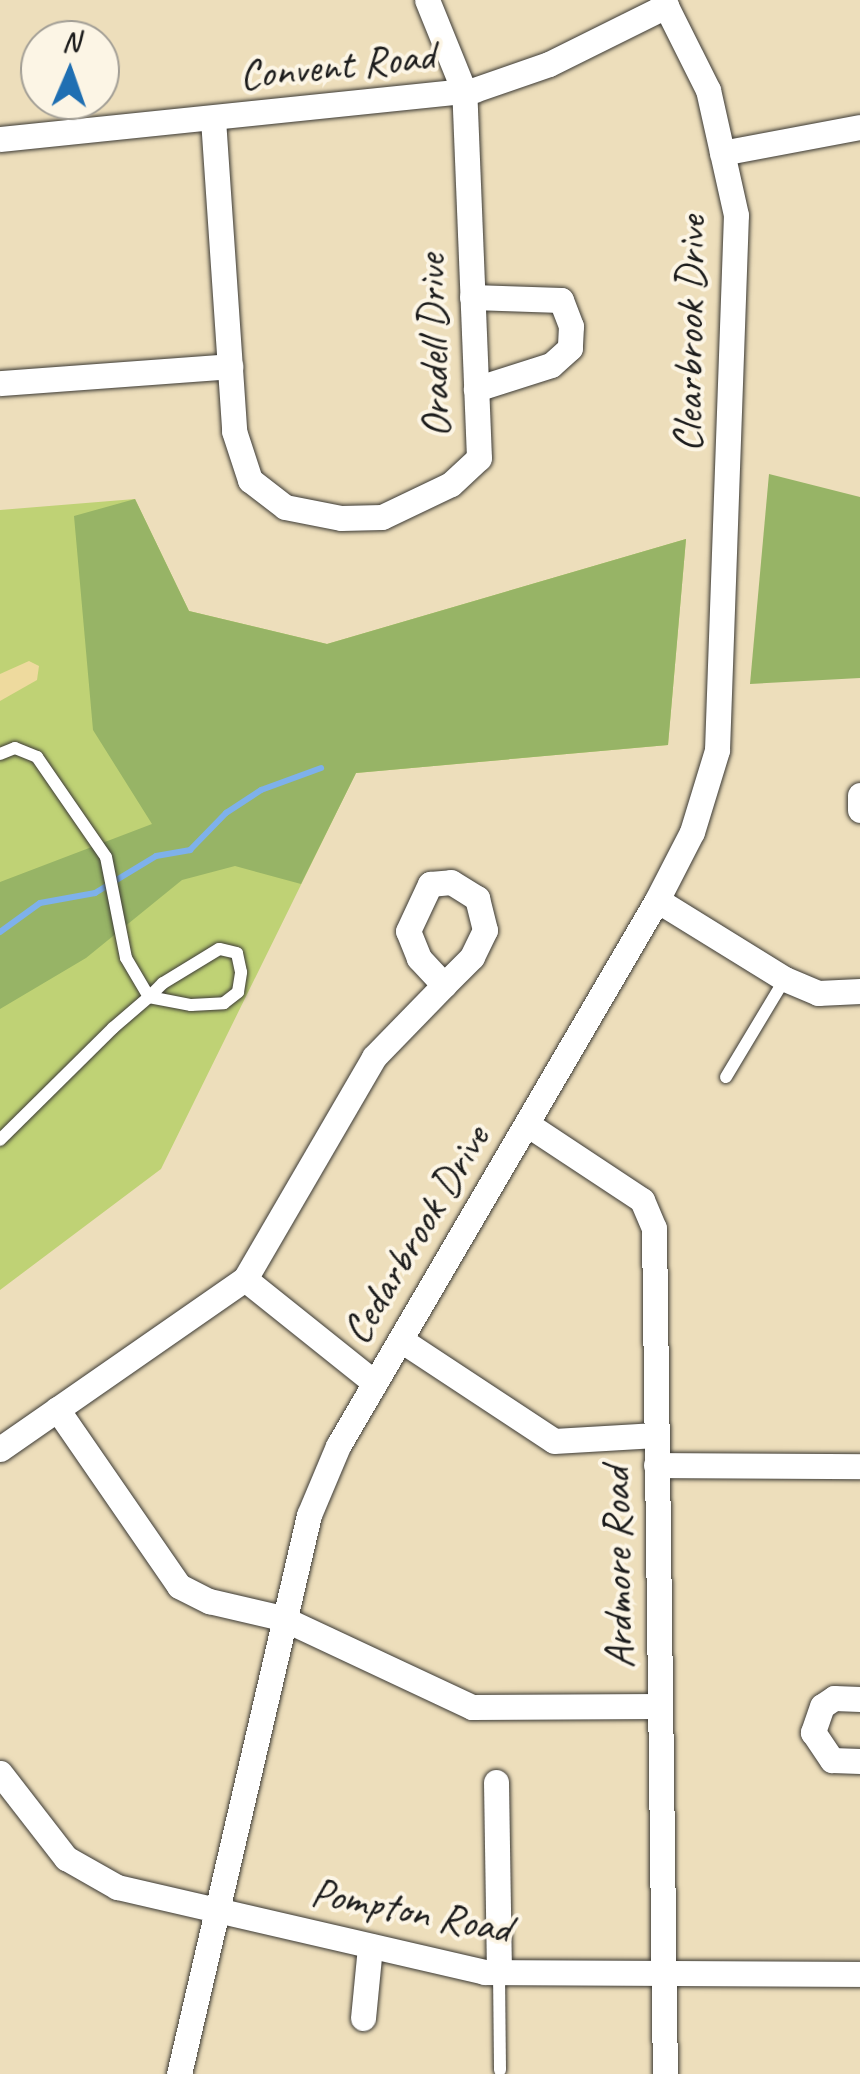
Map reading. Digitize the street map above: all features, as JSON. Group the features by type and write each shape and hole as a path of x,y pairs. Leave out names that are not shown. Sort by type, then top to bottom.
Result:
{"street":[{"path":"426,0 464,92"},
{"name":"Convent Road","path":"0,139 464,92 549,64 664,3"},
{"name":"Clearbrook Drive","path":"664,3 708,90 736,215 737,274 722,621"},
{"name":"Oradell Drive","path":"213,120 234,432 250,480 285,507 341,518 382,517 451,484 479,458 464,92"},
{"path":"722,153 860,127"},
{"path":"472,296 561,300 571,326 570,348 551,366 476,389"},
{"path":"0,383 230,366"},
{"name":"Cedarbrook Drive","path":"219,1911 282,1618 309,1515 338,1446 657,900 692,832 717,750 722,621"},
{"path":"860,795 860,810"},
{"path":"657,900 785,979 818,993 860,991"},
{"path":"0,1449 245,1279 374,1057 444,985"},
{"name":"Ardmore Road","path":"527,1124 642,1200 654,1228 665,2074"},
{"path":"245,1279 375,1383"},
{"path":"401,1340 554,1442 656,1435"},
{"path":"57,1409 179,1586 209,1601 282,1618 472,1707 660,1706"},
{"path":"656,1465 860,1466"},
{"path":"860,1698 834,1698 822,1706 813,1732 832,1760 860,1761"},
{"name":"Pompton Road","path":"0,1773 66,1858 117,1887 219,1911 498,1973 664,1972 718,1978 860,1974"},
{"path":"496,1782 498,1973"},
{"path":"179,2074 219,1911"},
{"path":"363,2018 370,1946"}],"lane":[{"path":"0,754 15,748 38,757 106,857 126,958 149,997 191,1006 224,1002 238,992 237,953 218,948 149,997 0,1140"},
{"path":"726,1077 785,979"},
{"path":"498,1973 500,2070"}],"green space":[{"path":"769,474 860,497 860,678 750,684"},
{"path":"135,499 189,611 327,644 686,539 668,745 356,773 161,1169 0,1290 0,510"},
{"path":"135,499 189,611 327,644 686,539 668,745 356,773 301,884 235,866 182,880 86,958 0,1009 0,882 152,824 93,730 74,516"}],"sand":[{"path":"29,661 39,666 37,680 0,701 0,674"}],"waterway":[{"path":"0,932 40,903 95,893 156,856 190,850 226,813 261,790 321,768"}]}
